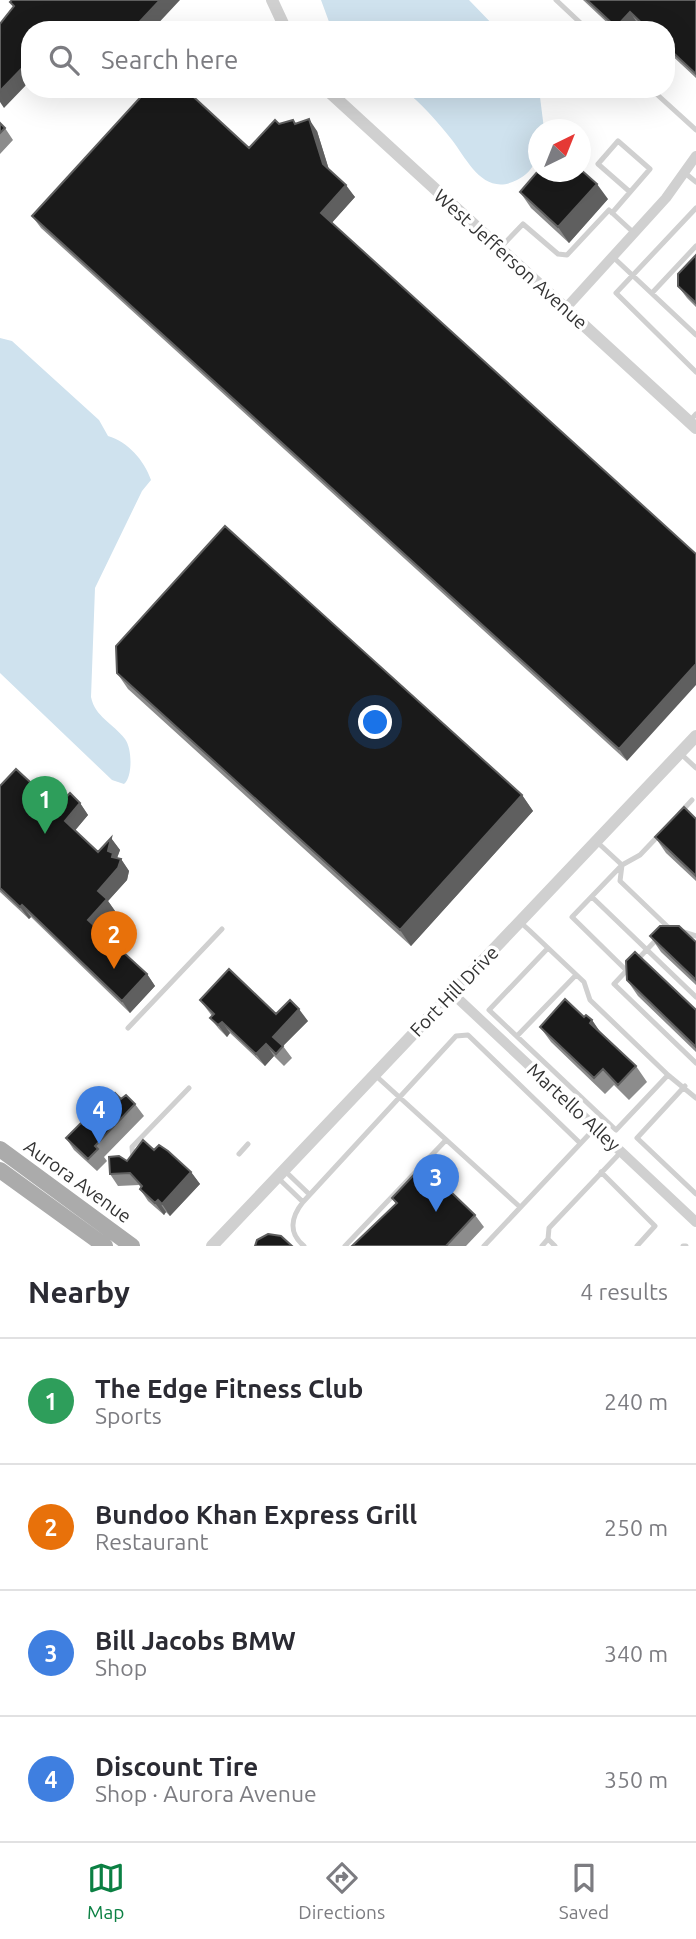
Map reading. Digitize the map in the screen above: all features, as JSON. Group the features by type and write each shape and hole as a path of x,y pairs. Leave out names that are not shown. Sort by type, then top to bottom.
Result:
{"main road":[{"name":"Aurora Avenue","path":"0,1149 132,1246"},
{"name":"Aurora Avenue","path":"0,1170 104,1246"}],"street":[{"path":"272,0 282,21"},
{"name":"West Jefferson Avenue","path":"337,98 565,309 694,421"},
{"path":"565,309 635,234 696,156"},
{"name":"Fort Hill Drive","path":"212,1246 696,736"},
{"name":"Martello Alley","path":"452,993 696,1222"}],"lane":[{"path":"556,0 578,21"},
{"path":"660,98 696,130"},
{"path":"612,213 650,169 618,141 598,164 630,192"},
{"path":"685,173 696,182"},
{"path":"696,208 617,289 618,298 696,372"},
{"path":"499,249 523,224 558,254 567,255 609,210 635,234"},
{"path":"652,293 696,246"},
{"path":"614,257 696,335"},
{"path":"680,753 696,768"},
{"path":"675,818 692,800"},
{"path":"627,971 572,917 622,865 640,855 666,828"},
{"path":"596,841 622,865"},
{"path":"622,865 620,881 668,927 696,936"},
{"path":"592,897 696,997"},
{"path":"520,922 584,982 590,1000 696,1098"},
{"path":"668,927 614,984 696,1063"},
{"path":"128,1028 222,929"},
{"path":"548,948 489,1010 615,1130 668,1074"},
{"path":"517,1036 576,975"},
{"path":"304,1246 293,1231 293,1220 303,1202 456,1035 468,1035 580,1143"},
{"path":"374,1074 520,1207"},
{"path":"685,1086 637,1138 696,1194"},
{"path":"133,1168 132,1147 189,1088"},
{"path":"484,1246 596,1127"},
{"path":"345,1246 446,1140"},
{"path":"239,1154 248,1144"},
{"path":"542,1246 548,1239 549,1228 621,1152"},
{"path":"601,1172 655,1226 637,1246"},
{"path":"280,1173 309,1194"},
{"path":"280,1173 303,1202"},
{"path":"548,1239 555,1246"}],"water":[{"path":"321,0 469,0 489,21 329,21"},
{"path":"414,98 540,98 543,119 528,119 528,173 505,184 495,184 478,174"},
{"path":"0,338 12,341 99,420 108,436 134,453 151,480 142,491 95,588 91,697 96,710 127,743 130,769 124,784 112,780 0,673"}],"building":[{"path":"160,0 140,21 21,21 21,69 0,91 0,24 14,6 10,2"},
{"path":"587,0 696,0 696,74 675,54 675,21 640,21 630,12 622,21 610,21"},
{"path":"140,98 195,98 249,148 275,120 279,124 293,120 295,124 309,119 323,164 346,185 321,213 696,554 696,664 619,749 32,216"},
{"path":"591,179 597,184 558,227 520,192 529,182 591,182"},
{"path":"696,255 696,303 678,286 678,274"},
{"path":"225,526 522,795 400,930 117,673 116,646"},
{"path":"16,769 57,807 70,793 80,803 65,821 98,852 111,838 108,851 113,853 112,857 121,859 118,868 98,891 107,899 88,920 147,974 122,1001 22,905 20,907 0,888 0,786"},
{"path":"684,807 696,819 696,876 655,837"},
{"path":"660,926 679,926 696,942 696,980 650,936"},
{"path":"635,952 696,1010 696,1047 627,980 626,961"},
{"path":"229,969 276,1014 290,1000 299,1009 273,1037 283,1046 276,1054 266,1044 256,1054 222,1022 218,1025 210,1018 214,1014 200,1000"},
{"path":"565,999 584,1017 586,1015 592,1020 590,1023 636,1066 618,1085 603,1069 594,1078 540,1027"},
{"path":"115,1093 121,1099 126,1095 135,1104 95,1146 98,1149 88,1159 66,1138 81,1123 84,1125"},
{"path":"143,1140 154,1150 159,1145 168,1151 191,1172 162,1204 158,1200 155,1203 140,1189 142,1186 130,1173 110,1174 109,1157 119,1156 127,1161"},
{"path":"423,1165 475,1215 446,1246 352,1246 397,1203 392,1198"},
{"path":"268,1234 281,1236 292,1246 255,1246 257,1240"}],"place":[{"name":"The Edge Fitness Club","path":"45,834"},
{"name":"Bundoo Khan Express Grill","path":"114,969"},
{"name":"Discount Tire","path":"99,1144"},
{"name":"Bill Jacobs BMW","path":"436,1212"}]}
